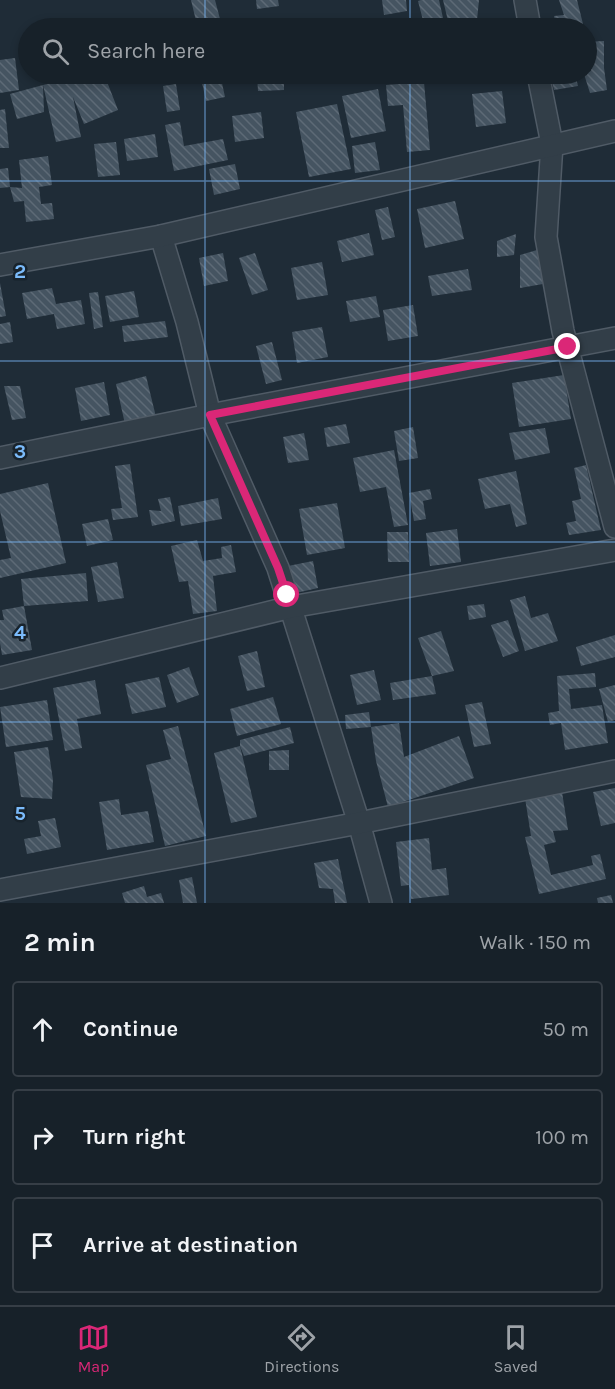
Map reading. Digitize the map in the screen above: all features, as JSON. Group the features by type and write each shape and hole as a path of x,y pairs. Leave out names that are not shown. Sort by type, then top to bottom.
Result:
{"street":[{"path":"525,0 528,18"},
{"path":"540,84 552,144 546,237 563,331 615,527"},
{"path":"0,265 161,236 615,131"},
{"path":"161,236 188,322 210,415 278,568 359,823 381,903"},
{"path":"0,458 210,415 615,338"},
{"path":"0,678 291,607 615,550"},
{"path":"0,890 359,823 615,771"}],"building":[{"path":"191,0 215,0 220,18 195,18"},
{"path":"256,0 278,0 279,6 257,9"},
{"path":"382,0 406,0 407,11 384,15"},
{"path":"439,0 443,18 422,18 418,1"},
{"path":"443,0 479,0 477,18 447,18"},
{"path":"559,0 577,0 582,18 554,18 554,16 564,15"},
{"path":"597,41 604,41 607,90 590,93 587,84 597,84"},
{"path":"15,58 19,90 0,93 0,60"},
{"path":"108,84 118,110 84,124 73,97 81,137 56,142 43,85"},
{"path":"176,84 180,110 167,112 163,86"},
{"path":"202,84 222,84 225,97 206,101"},
{"path":"258,84 284,84 284,90 258,91"},
{"path":"424,84 430,150 407,152 403,105 388,106 386,85"},
{"path":"552,84 578,84 578,86 554,90"},
{"path":"43,85 44,112 17,119 10,94"},
{"path":"378,89 386,131 351,138 342,96"},
{"path":"502,91 506,123 476,127 472,94"},
{"path":"337,104 351,169 309,177 296,112"},
{"path":"5,109 9,148 0,148 0,110"},
{"path":"261,112 264,138 235,142 232,116"},
{"path":"180,122 184,146 223,139 228,160 174,171 165,125"},
{"path":"155,134 158,157 127,161 124,139"},
{"path":"116,142 120,175 98,177 94,144"},
{"path":"375,142 380,170 355,173 352,146"},
{"path":"48,156 52,185 39,187 41,204 52,203 54,219 26,222 24,201 14,202 10,187 22,188 19,160"},
{"path":"235,164 240,189 214,195 209,169"},
{"path":"8,168 10,187 0,188 0,169"},
{"path":"455,201 464,239 425,248 417,209"},
{"path":"388,207 395,237 382,240 375,210"},
{"path":"369,233 374,255 342,262 337,241"},
{"path":"516,234 514,255 497,257 497,241"},
{"path":"537,250 543,284 520,288 520,255"},
{"path":"223,253 228,281 204,286 199,258"},
{"path":"255,253 268,290 252,295 239,258"},
{"path":"322,262 328,295 297,300 291,268"},
{"path":"468,269 472,290 432,296 428,276"},
{"path":"0,283 6,316 0,317"},
{"path":"52,288 56,304 81,300 85,324 57,329 54,314 27,319 22,293"},
{"path":"134,291 139,317 110,322 105,296"},
{"path":"98,292 103,327 94,329 89,293"},
{"path":"376,296 380,317 350,322 346,301"},
{"path":"413,305 418,336 388,341 383,310"},
{"path":"165,321 168,337 124,342 122,326"},
{"path":"10,322 13,342 0,344 0,324"},
{"path":"322,327 328,357 297,363 292,332"},
{"path":"272,342 282,380 266,384 256,346"},
{"path":"564,375 571,419 519,427 512,383"},
{"path":"146,376 156,417 125,424 116,384"},
{"path":"104,382 110,415 81,421 75,388"},
{"path":"4,386 20,386 26,418 12,420"},
{"path":"346,424 350,443 327,447 324,428"},
{"path":"413,427 418,458 399,461 394,431"},
{"path":"545,428 550,453 515,460 509,433"},
{"path":"304,433 309,460 288,463 283,437"},
{"path":"394,450 408,525 394,527 386,487 360,492 353,458"},
{"path":"130,464 138,517 113,520 111,509 122,508 115,466"},
{"path":"586,465 601,530 569,535 566,523 576,521 572,501 581,499 574,468"},
{"path":"516,471 527,524 516,527 510,504 485,509 478,479"},
{"path":"48,483 66,563 0,578 0,560 11,558 0,511 0,494"},
{"path":"430,489 432,499 423,501 426,519 414,521 409,493"},
{"path":"170,497 175,521 152,526 149,510 161,511 158,499"},
{"path":"218,498 222,519 181,526 178,506"},
{"path":"337,503 345,548 307,555 299,509"},
{"path":"108,519 113,540 87,546 82,524"},
{"path":"457,529 461,562 430,566 426,533"},
{"path":"387,532 408,532 409,562 388,562"},
{"path":"197,540 203,561 222,558 221,547 231,545 236,572 213,576 217,611 193,614 188,581 179,582 171,546"},
{"path":"313,561 318,588 287,595 278,568"},
{"path":"117,562 124,598 98,602 91,567"},
{"path":"86,573 88,601 24,606 21,579"},
{"path":"525,596 531,618 548,613 558,641 525,651 510,600"},
{"path":"484,604 486,617 469,620 467,606"},
{"path":"24,606 32,650 2,655 0,620 4,620 2,610"},
{"path":"508,620 519,651 503,657 491,625"},
{"path":"441,631 454,671 432,676 418,638"},
{"path":"615,635 615,657 581,666 576,647"},
{"path":"257,651 265,687 247,691 238,656"},
{"path":"189,667 199,695 177,703 167,675"},
{"path":"374,670 381,700 357,705 350,675"},
{"path":"595,673 596,687 569,689 571,709 602,705 608,743 565,750 561,723 550,725 548,713 559,711 557,676"},
{"path":"432,676 436,694 393,700 390,683"},
{"path":"159,677 166,707 132,714 125,684"},
{"path":"95,680 101,714 77,719 82,748 65,751 53,688"},
{"path":"615,685 615,720 608,722 599,689"},
{"path":"273,697 281,724 237,736 230,709"},
{"path":"47,700 53,740 6,747 0,707"},
{"path":"482,702 491,744 474,747 465,705"},
{"path":"369,712 371,727 346,729 345,715"},
{"path":"399,723 404,757 459,736 474,778 388,807 376,761 371,727"},
{"path":"178,726 206,836 165,846 146,765 171,759 163,730"},
{"path":"290,727 294,743 244,756 240,740"},
{"path":"240,746 257,817 231,823 214,753"},
{"path":"48,747 53,780 52,799 21,797 14,752"},
{"path":"289,750 289,770 269,770 269,751"},
{"path":"615,788 615,823 601,826 593,792"},
{"path":"562,792 568,830 553,831 556,842 544,845 551,875 593,865 591,856 600,854 606,879 539,894 525,837 531,836 525,798"},
{"path":"119,799 121,815 148,811 154,842 107,850 99,802"},
{"path":"55,818 61,847 27,854 24,839 41,836 38,821"},
{"path":"429,838 432,870 446,868 449,895 411,899 409,885 401,886 396,842"},
{"path":"338,859 347,903 335,903 333,889 319,888 314,863"},
{"path":"192,877 197,903 183,903 179,880"},
{"path":"144,886 147,897 161,893 164,903 125,903 122,893"},
{"path":"611,895 613,903 598,903 597,898"}],"route":[{"path":"287,595 278,568 210,415 568,347"}]}
